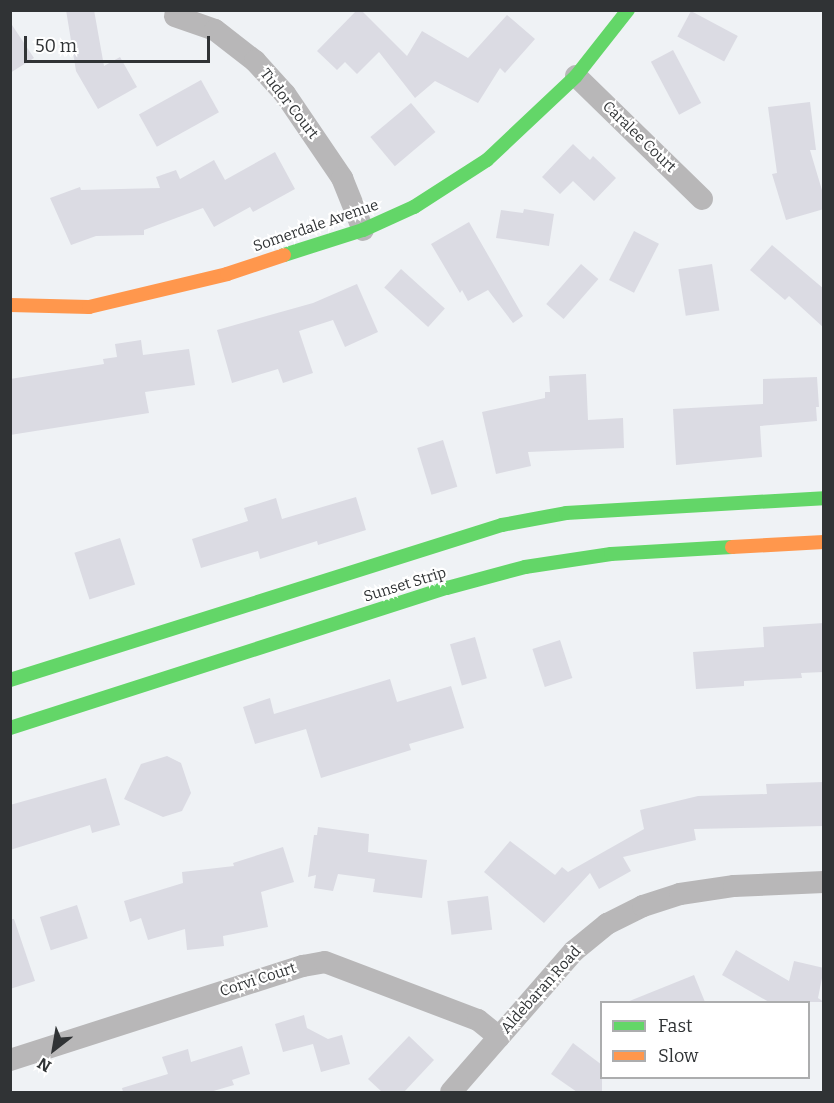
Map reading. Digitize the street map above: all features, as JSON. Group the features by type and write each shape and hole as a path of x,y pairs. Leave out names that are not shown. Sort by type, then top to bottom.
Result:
{"street":[{"name":"Somerdale Avenue","path":"10,305 89,307 227,274 363,230 414,207 487,160 576,76 628,10"},
{"name":"Tudor Court","path":"175,16 215,30 255,61 285,94 342,178 363,230"},
{"name":"Caralee Court","path":"576,76 702,199"},
{"name":"Sunset Strip","path":"10,680 502,525 566,513 824,498"},
{"name":"Sunset Strip","path":"10,728 447,588 525,567 612,554 824,542"},
{"name":"Aldebaran Road","path":"451,1092 574,951 607,924 643,906 680,894 723,888 824,882"},
{"name":"Corvi Court","path":"10,1060 303,966 325,962 478,1020 499,1037"}],"building":[{"path":"66,10 94,10 104,66 120,57 137,87 98,109 76,71"},
{"path":"357,10 361,10 407,56 422,31 468,58 507,15 535,39 505,73 500,68 478,103 435,81 415,98 379,52 357,74 345,62 337,70 317,51"},
{"path":"691,11 738,36 724,61 677,37"},
{"path":"10,22 34,58 10,73"},
{"path":"673,50 701,103 679,115 651,62"},
{"path":"201,80 219,112 157,147 139,114"},
{"path":"810,102 816,150 810,150 824,197 824,209 786,220 772,174 777,173 768,107"},
{"path":"411,103 435,132 395,166 370,137"},
{"path":"573,144 590,160 593,156 616,178 594,201 573,181 560,194 542,177"},
{"path":"275,152 295,189 253,212 250,207 214,227 203,208 144,230 144,235 96,236 71,245 50,198 80,187 81,190 160,188 156,177 176,170 180,179 214,160 225,180"},
{"path":"524,209 554,214 549,246 496,238 501,210 523,213"},
{"path":"469,222 523,316 513,323 488,290 468,301 462,290 460,293 431,244"},
{"path":"634,231 659,244 634,293 609,280"},
{"path":"772,245 824,289 824,328 789,296 785,300 750,270"},
{"path":"581,264 598,279 564,319 546,304"},
{"path":"712,264 719,310 686,316 678,269"},
{"path":"401,269 445,308 428,327 384,288"},
{"path":"357,284 378,332 345,347 333,320 299,331 313,373 283,383 278,369 232,383 217,330 313,303"},
{"path":"141,340 143,355 189,349 195,385 145,392 149,413 10,435 10,379 104,364 103,359 117,357 115,344"},
{"path":"586,374 588,420 623,418 624,448 528,452 531,466 496,474 482,412 545,398 545,392 550,392 549,376"},
{"path":"817,377 819,407 816,407 817,421 760,426 762,457 676,465 673,409 763,404 763,379"},
{"path":"443,440 457,487 432,495 417,448"},
{"path":"356,497 366,530 318,545 317,541 260,559 258,551 201,568 192,539 248,521 244,508 276,498 282,519"},
{"path":"120,538 135,585 89,599 74,553"},
{"path":"824,623 824,672 801,673 802,678 744,681 744,686 696,689 693,652 764,647 763,627"},
{"path":"475,637 487,678 462,686 450,644"},
{"path":"560,640 572,678 545,687 532,649"},
{"path":"390,679 397,702 451,686 464,728 409,744 411,750 321,778 306,729 255,744 243,707 270,698 274,714"},
{"path":"167,756 181,763 191,793 182,811 163,817 124,799 141,764"},
{"path":"106,778 120,825 92,833 90,825 10,850 10,805"},
{"path":"824,782 824,826 694,829 696,840 623,857 631,871 599,889 590,873 544,923 484,872 510,841 555,875 562,867 568,872 644,829 640,810 698,796 767,794 766,784"},
{"path":"318,827 369,834 368,852 427,860 422,898 373,892 375,879 338,874 333,891 314,888 316,875 308,877 314,835 317,835"},
{"path":"283,847 294,882 261,892 268,927 223,936 224,946 187,950 185,929 148,940 141,918 130,922 124,901 183,883 182,872 234,866 233,863"},
{"path":"488,896 492,930 451,935 447,901"},
{"path":"77,905 88,938 51,950 40,917"},
{"path":"10,919 14,919 35,981 10,989"},
{"path":"736,950 789,981 794,961 824,968 818,998 824,1002 767,1001 722,975"},
{"path":"694,975 705,1001 629,1001"},
{"path":"304,1015 307,1028 328,1039 342,1035 350,1064 321,1072 313,1044 283,1052 275,1024"},
{"path":"409,1036 434,1060 404,1092 382,1092 368,1079"},
{"path":"573,1043 600,1063 602,1092 577,1092 551,1074"},
{"path":"242,1046 250,1074 232,1080 234,1085 210,1092 123,1092 122,1088 168,1074 162,1057 188,1049 191,1062"}],"traffic: fast":[{"path":"284,255 363,230 414,207 487,160 576,76 628,10"},
{"path":"10,680 502,525 566,513 824,498"},
{"path":"10,728 447,588 525,567 611,554 732,547"}],"traffic: slow":[{"path":"10,305 89,307 227,274 284,255"},
{"path":"732,547 824,542"}]}
